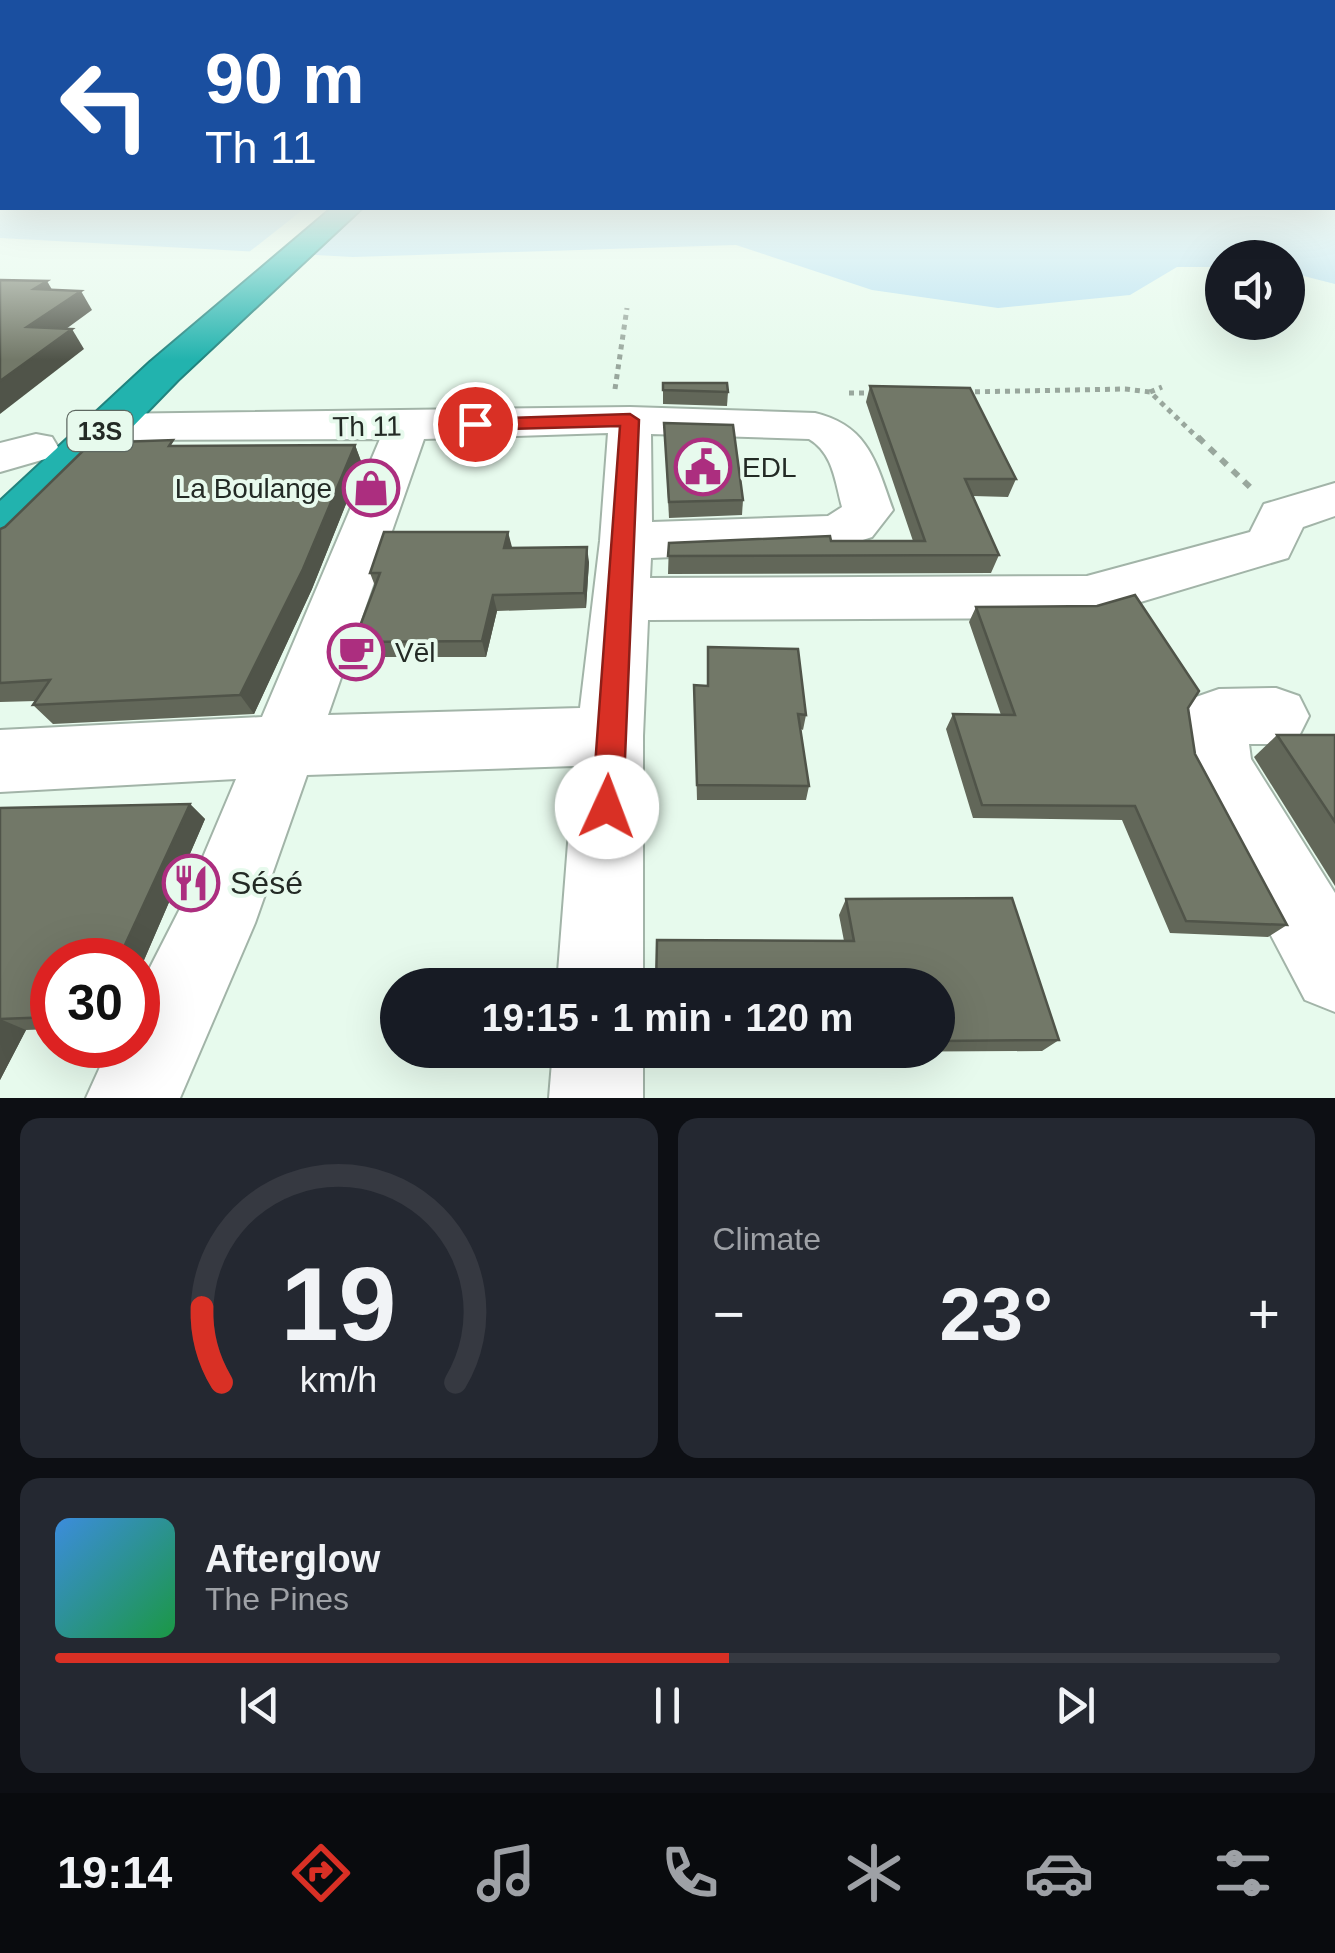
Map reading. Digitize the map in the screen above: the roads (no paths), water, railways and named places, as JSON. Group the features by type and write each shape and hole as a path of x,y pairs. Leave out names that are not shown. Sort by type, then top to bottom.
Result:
{"highway":[{"name":"13S","path":"0,530 104,427 185,336 270,257"},
{"name":"13S","path":"0,482 12,452 185,336 285,257"}],"street":[{"name":"Th 11","path":"104,427 406,426 620,420 816,426 832,430 846,446 868,510 854,525 623,570"},
{"path":"601,968 610,736 623,570 620,420"},
{"path":"133,1098 216,924 406,426"},
{"path":"623,570 1087,598 1270,545 1282,516 1335,499"},
{"path":"1276,716 1219,716 1212,722 1218,767 1335,970"},
{"path":"0,761 282,746 610,736"},
{"path":"596,1098 597,1068"}],"water":[{"path":"773,257 1205,257 1205,267 1177,267 1130,295 998,308 872,290"},
{"path":"1305,257 1335,257 1335,284 1305,276"}],"place":[{"name":"EDL","path":"703,467"},
{"name":"La Boulange","path":"371,488"},
{"name":"Vēl","path":"356,652"},
{"name":"Sésé","path":"191,883"}]}
